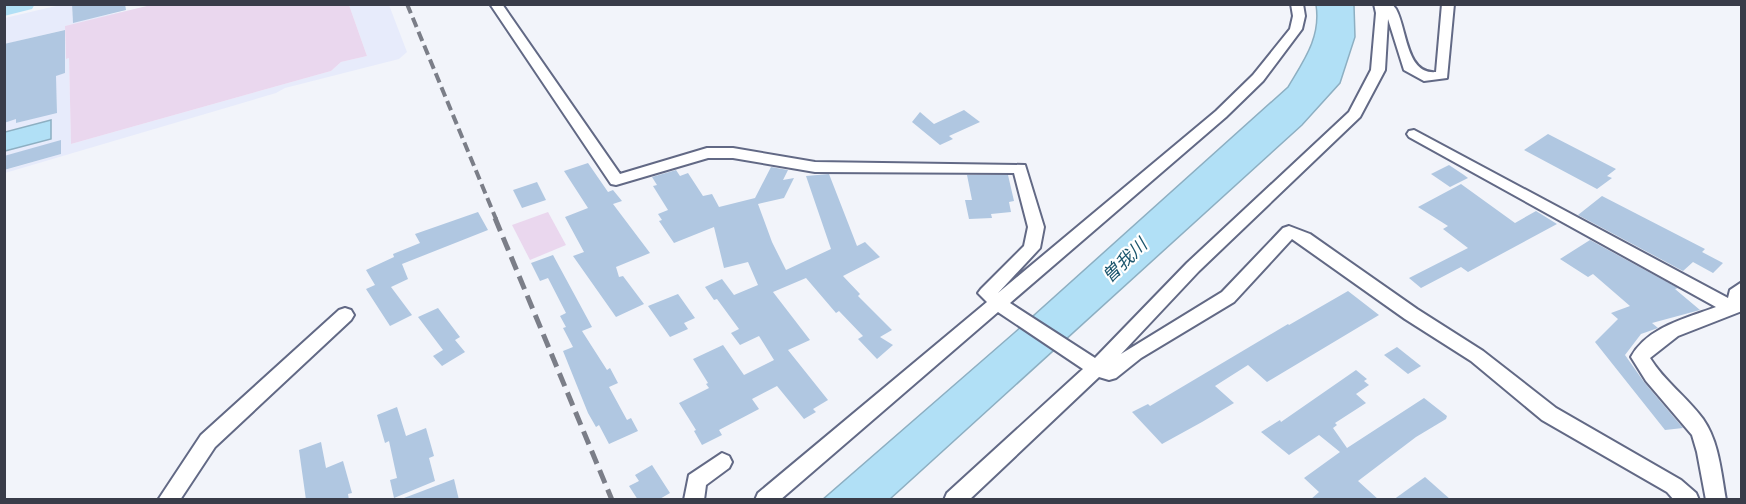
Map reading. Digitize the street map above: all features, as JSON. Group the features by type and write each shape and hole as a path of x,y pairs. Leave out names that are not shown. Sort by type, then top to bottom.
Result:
{"street":[{"path":"496,4 616,180 707,153 733,153 815,167 1020,168 1036,227 1032,248 987,293 1002,306 1108,373 1135,353 1228,297 1289,232 1304,238 1410,314 1478,356 1549,414 1674,486 1689,500"},
{"path":"765,500 1002,306 1221,114 1258,78 1296,29 1299,16 1297,4"},
{"path":"954,500 1193,267 1355,114 1378,70 1382,13 1380,4"},
{"path":"1385,4 1392,12 1409,68 1430,77 1442,75 1448,4"},
{"path":"1414,134 1697,287 1738,303"},
{"path":"1716,500 1708,458 1697,427 1648,373 1640,357 1651,343 1668,332 1738,303"},
{"path":"168,500 208,441 345,315"},
{"path":"694,500 696,481 722,462"}],"shaded area":[{"path":"155,4 349,5 367,56 341,62 331,71 71,144 69,58 66,59 65,26"},
{"path":"60,5 72,5 73,22 155,5 65,26 66,59 69,58 71,144 331,71 341,62 367,56 349,5 389,5 407,52 399,59 285,88 276,93 5,173 5,170 61,154 61,141 5,156 5,151 51,138 50,120 5,132 5,89 65,73 64,30 5,44 5,18","holes":["56,86 57,112 16,123 17,96"]},
{"path":"548,212 566,245 530,260 512,225"}],"water":[{"name":"曽我川","path":"1316,5 1354,5 1355,37 1340,83 1302,125 890,499 822,500 1014,333 1288,87 1314,38"},
{"path":"51,120 51,139 5,151 5,132"}],"building":[{"path":"72,4 125,4 126,10 73,23"},
{"path":"65,30 65,73 56,76 57,113 16,123 16,119 4,123 4,44"},
{"path":"964,110 980,122 949,136 953,139 940,145 912,122 920,112 934,124"},
{"path":"1548,134 1616,169 1607,176 1612,178 1597,189 1524,150"},
{"path":"61,140 61,154 4,170 4,156"},
{"path":"588,163 608,192 613,190 622,201 613,204 650,253 616,267 619,277 623,276 644,304 616,317 573,256 584,252 565,217 588,208 564,171"},
{"path":"1449,165 1468,178 1450,187 1431,174"},
{"path":"771,167 788,170 783,180 794,178 784,198 758,204 772,242 786,270 831,249 806,176 829,174 857,246 865,242 880,257 843,276 860,294 858,296 892,330 880,337 893,345 877,359 858,339 863,336 839,311 836,313 806,278 773,292 810,340 788,350 828,400 813,409 816,412 804,419 777,386 752,399 759,409 719,430 722,435 702,445 694,431 696,430 679,403 709,388 693,359 723,345 744,375 774,360 759,336 740,345 731,333 739,329 705,287 722,279 734,295 758,285 748,262 724,268 714,227 674,243 659,221 662,220 658,214 668,210 653,186 657,185 652,177 676,170 680,176 688,173 703,196 712,194 719,207 755,198"},
{"path":"967,175 1008,175 1014,201 1009,202 1011,212 991,214 992,218 969,219 965,200 972,200"},
{"path":"537,182 546,200 522,208 513,190"},
{"path":"1461,184 1515,223 1536,211 1557,224 1468,272 1461,267 1421,288 1409,278 1468,248 1443,229 1448,226 1418,207"},
{"path":"1602,196 1705,249 1702,252 1723,263 1713,273 1693,262 1683,271 1578,215"},
{"path":"478,212 488,230 402,264 408,279 391,287 412,315 390,326 366,289 375,285 366,270 394,257 393,254 420,243 415,234"},
{"path":"1590,240 1678,288 1675,289 1700,310 1652,323 1658,328 1641,334 1625,355 1644,382 1683,428 1665,430 1595,342 1618,319 1611,313 1630,306 1593,274 1588,277 1560,259"},
{"path":"553,255 592,327 582,331 607,370 610,368 618,383 609,387 627,420 631,418 638,431 609,444 599,425 596,427 588,413 563,351 573,347 563,328 566,327 560,316 566,313 548,278 540,281 531,263"},
{"path":"1348,291 1379,315 1267,382 1248,365 1215,386 1234,403 1202,422 1162,444 1132,412 1148,404 1150,406"},
{"path":"678,294 695,318 684,323 688,329 670,337 648,306"},
{"path":"438,308 460,337 455,340 465,352 442,366 433,356 443,350 418,317"},
{"path":"1397,347 1421,366 1408,374 1384,355"},
{"path":"1356,370 1367,379 1364,381 1369,385 1356,394 1366,403 1335,423 1337,425 1333,428 1347,448 1424,398 1447,416 1446,419 1416,437 1358,481 1379,500 1310,500 1319,492 1304,478 1340,452 1319,435 1289,455 1261,432 1280,420 1281,422"},
{"path":"397,407 406,436 426,428 434,456 429,458 435,481 394,498 390,480 397,478 389,441 385,443 377,415"},
{"path":"321,442 326,468 343,461 352,493 348,494 349,500 306,500 299,450"},
{"path":"652,465 670,493 658,500 638,500 629,486 639,481 635,475"},
{"path":"1425,477 1451,500 1393,500"},
{"path":"454,479 459,500 404,500 404,498"}],"waterway":[{"path":"4,9 24,4"}],"railway":[{"path":"407,4 496,219"},
{"path":"495,218 612,500"}]}
